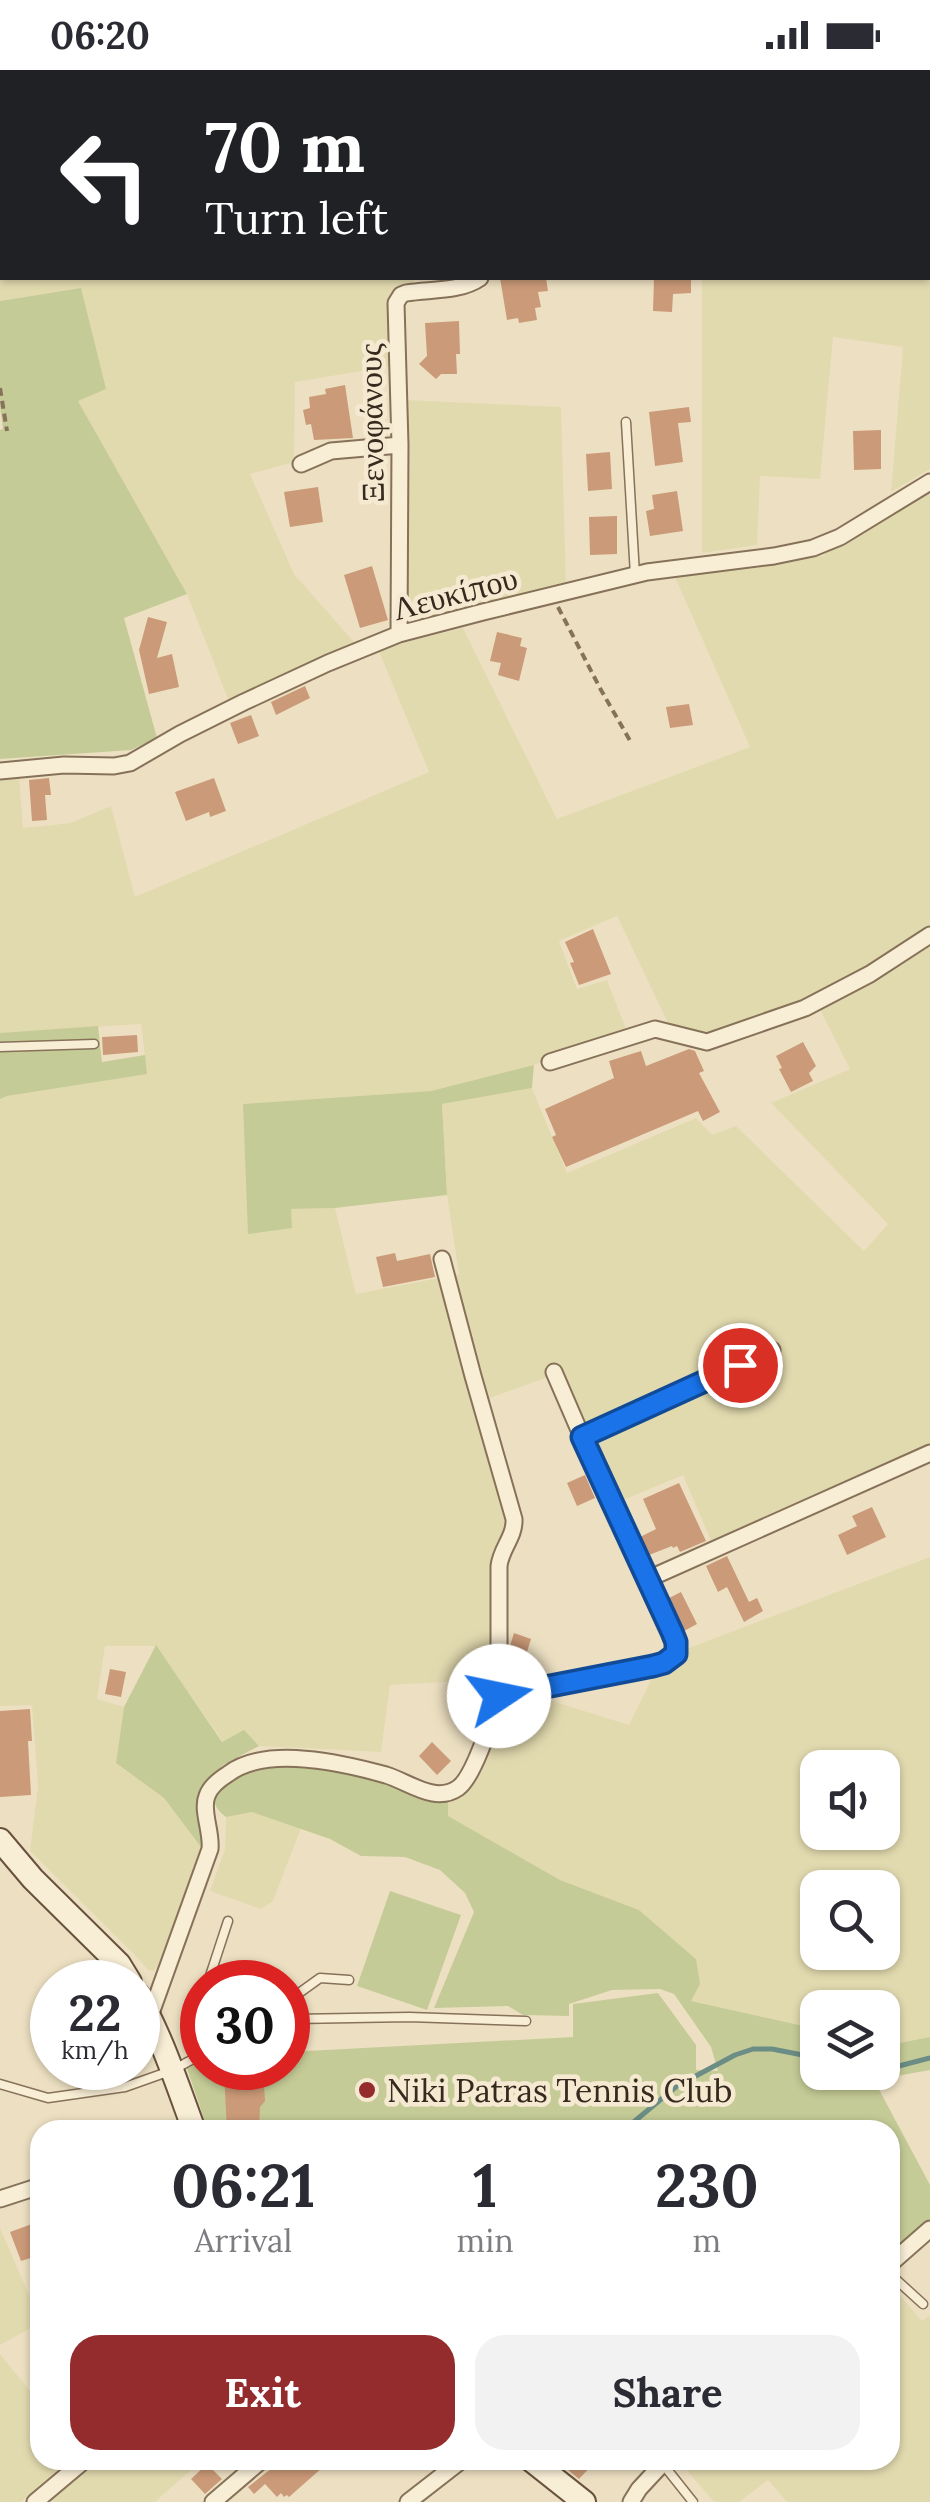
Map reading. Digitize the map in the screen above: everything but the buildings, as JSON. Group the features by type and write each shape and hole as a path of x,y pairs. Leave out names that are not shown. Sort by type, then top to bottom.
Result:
{"street":[{"name":"Ξενοφάνους","path":"398,634 400,445 396,303 418,284 471,284 477,280"},
{"path":"301,464 331,451 400,445"},
{"name":"Λευκίπου","path":"0,771 130,763 244,702 398,634 636,575 813,548 840,537 930,482"},
{"path":"550,1062 655,1029 707,1042 805,1008 870,974 930,935"},
{"path":"160,1968 210,1849 205,1802 208,1792 235,1768 258,1760 298,1760 360,1769 423,1792 442,1794 458,1788 468,1775 499,1696 500,1566 514,1532 514,1519 442,1258"},
{"path":"582,1437 772,1350"},
{"path":"499,1696 653,1666 676,1654 676,1642 554,1372"},
{"path":"648,1579 930,1453"},
{"path":"0,1840 33,1879 115,1960"},
{"path":"160,2041 188,2120"},
{"path":"0,2198 30,2189"},
{"path":"900,2256 930,2230"},
{"path":"38,2501 74,2470"},
{"path":"213,2502 250,2470"},
{"path":"408,2502 449,2470"},
{"path":"543,2470 584,2502"},
{"path":"630,2502 657,2470"}],"lane":[{"path":"626,422 636,575"},
{"path":"0,1048 94,1044"},
{"path":"215,1960 228,1921"},
{"path":"310,1985 320,1978 349,1980"},
{"path":"310,2020 409,2017 526,2021"},
{"path":"0,2084 48,2098 126,2087 180,2066"},
{"path":"900,2283 923,2304"},
{"path":"670,2470 693,2502"}],"path":[{"path":"0,388 7,431"},
{"path":"552,596 632,744"}],"shaded area":[{"path":"0,280 414,280 414,284 395,293 392,366 295,382 294,462 250,474 294,574 355,643 228,699 187,594 78,401 81,288 0,301"},
{"path":"702,280 930,280 930,469 891,492 903,347 833,337 820,479 760,476 757,545 702,553"},
{"path":"405,400 561,407 566,585 408,621"},
{"path":"930,488 930,926 862,972 803,1000 717,1033 700,1033 668,1023 617,916 559,941 577,989 607,980 626,1029 534,1065 431,1091 244,1104 291,1209 335,1208 356,1294 459,1274 447,1195 442,1104 532,1088 567,1173 696,1118 712,1135 736,1126 864,1251 888,1224 771,1103 850,1069 820,1009 930,946 930,1446 712,1543 683,1475 616,1503 561,1375 476,1403 510,1523 495,1679 390,1685 381,1752 259,1746 244,1731 223,1742 156,1646 105,1646 97,1699 124,1707 116,1763 164,1798 201,1847 160,1960 139,1960 30,1851 38,1786 32,1705 0,1706 0,1099 147,1073 141,1024 0,1033 0,776 19,776 23,828 71,823 111,806 135,897 429,772 378,649 463,628 557,819 750,747 675,577 691,570 823,556 833,546"},
{"path":"930,1557 930,2037 900,2043 900,1990 800,1990 800,2025 691,2001 696,1959 639,1910 560,1880 447,1816 448,1801 461,1798 484,1768 515,1699 533,1695 629,1725 656,1670 675,1666 686,1649"},
{"path":"252,1812 301,1828 273,1901 261,1909 210,1891 225,1849 226,1817"},
{"path":"0,2228 30,2297 30,2328 0,2345"},
{"path":"900,2296 922,2321 930,2315 930,2502 787,2502 768,2480 739,2502 714,2502 687,2470 900,2470"},
{"path":"0,2354 30,2391 30,2470 58,2470 21,2502 0,2502"},
{"path":"86,2470 191,2470 155,2502 50,2499"}],"green space":[{"path":"81,288 106,389 78,401 187,594 124,618 157,738 131,750 0,759 0,301"},
{"path":"98,1026 102,1062 145,1055 147,1074 0,1099 0,1033"},
{"path":"534,1065 532,1088 442,1104 447,1195 291,1209 292,1228 248,1234 243,1104 431,1091"},
{"path":"156,1645 222,1742 244,1730 259,1746 223,1765 204,1788 201,1847 164,1798 116,1763 124,1707"},
{"path":"268,1763 361,1772 442,1797 448,1801 448,1816 560,1880 639,1910 696,1959 700,1984 691,2001 800,2025 800,2090 879,2090 895,2120 205,2120 194,2090 310,2090 310,2051 573,2037 573,2004 658,1993 696,2045 696,2070 718,2071 711,2047 674,1994 660,1989 612,1990 569,2004 569,2016 523,2015 508,2006 434,2008 474,1912 465,1893 440,1870 405,1857 361,1856 330,1839 252,1812 226,1817 215,1799 227,1783"},
{"path":"390,1891 461,1915 427,2010 357,1986"},
{"path":"930,2037 930,2070 900,2075 900,2043"},
{"path":"900,2129 930,2185 930,2224 900,2247"}],"waterway":[{"path":"636,2120 677,2086 735,2055 753,2049 800,2054"},
{"path":"900,2066 930,2058"}],"place":[{"name":"Niki Patras Tennis Club","path":"367,2090"}],"route":[{"path":"499,1696 653,1666 676,1654 672,1632 582,1437 740,1365"}]}
